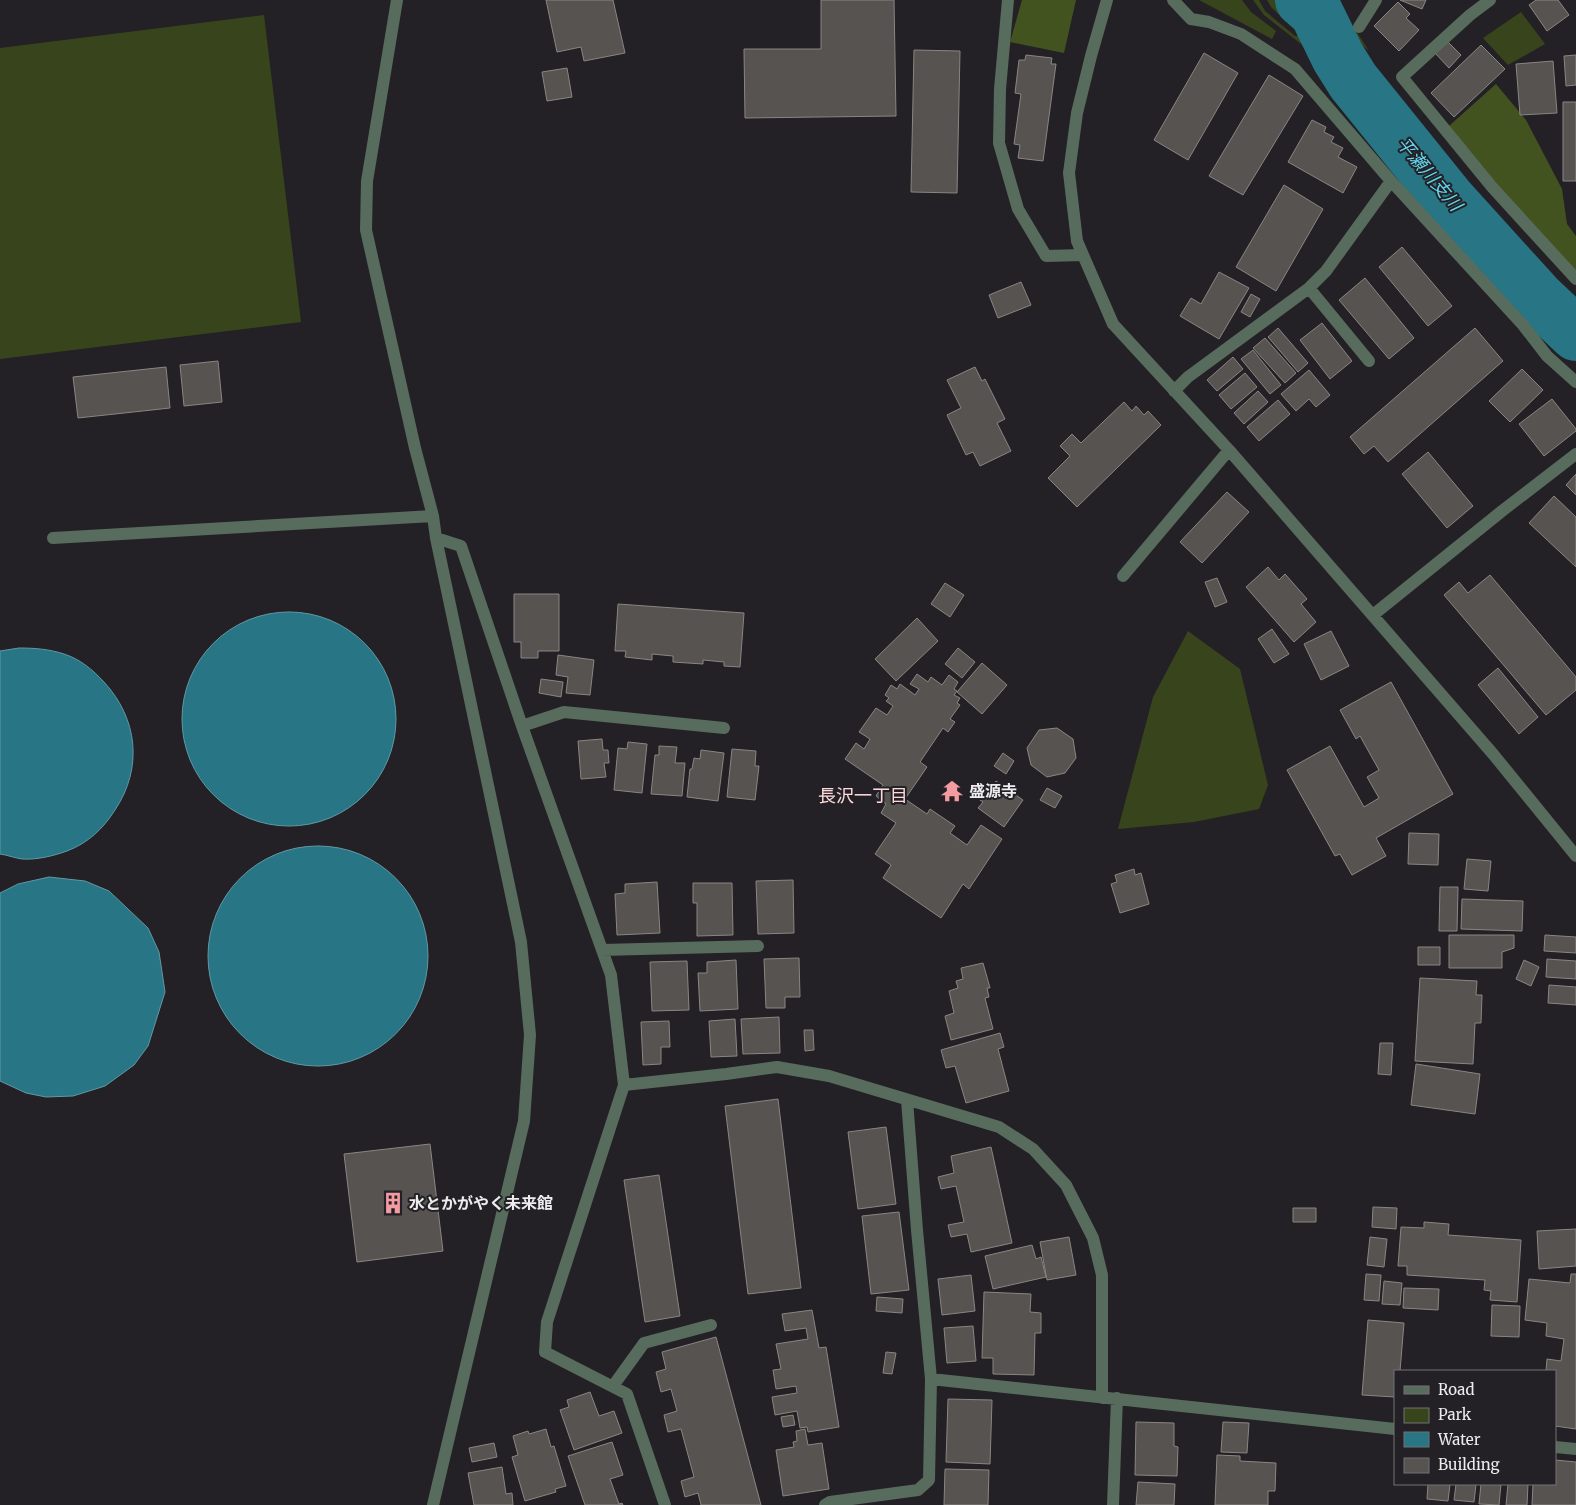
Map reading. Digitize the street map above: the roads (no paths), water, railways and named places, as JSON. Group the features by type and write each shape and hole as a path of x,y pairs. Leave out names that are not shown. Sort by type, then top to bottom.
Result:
{"street":[{"path":"397,0 367,181 366,230 415,448 433,516 436,538 521,942 530,1035 524,1121 433,1505"},
{"path":"1008,0 1000,89 999,143 1018,209 1046,256 1083,255"},
{"path":"1107,0 1077,113 1069,173 1077,241 1112,324 1229,450 1574,847"},
{"path":"1172,0 1191,19 1209,22 1241,34 1295,69 1390,182 1523,325 1547,356 1576,382"},
{"path":"1359,27 1376,0"},
{"path":"1490,0 1470,15 1402,77 1492,187 1576,279"},
{"path":"1174,391 1188,377 1309,288 1326,271 1390,182"},
{"path":"1309,288 1369,361"},
{"path":"1122,576 1229,450"},
{"path":"1373,615 1576,454"},
{"path":"53,538 433,516"},
{"path":"436,538 461,546 522,726 611,974 624,1085 547,1322 545,1352 627,1394 665,1505"},
{"path":"522,726 564,712 724,728"},
{"path":"602,950 758,946"},
{"path":"624,1085 777,1067 829,1076 999,1127 1033,1149 1066,1185 1093,1238 1102,1275 1102,1398"},
{"path":"825,1505 830,1502 918,1490 929,1480 931,1379 917,1230 908,1100"},
{"path":"612,1386 644,1343 711,1325"},
{"path":"931,1379 1394,1429"},
{"path":"1113,1505 1116,1398"},
{"path":"1556,1447 1576,1449"}],"water":[{"path":"278,612 300,612 330,620 349,630 365,643 378,659 388,678 396,708 396,730 388,760 378,779 365,795 349,808 320,822 300,826 278,826 258,822 238,813 221,802 206,787 195,770 186,750 182,730 182,708 186,688 195,668 206,651 221,636 238,625 258,616"},
{"path":"19,648 58,652 70,656 91,669 115,696 124,712 133,744 133,761 124,794 105,823 88,840 75,848 33,859 22,859 0,854 0,651"},
{"path":"318,846 339,848 360,854 396,878 420,914 426,935 428,956 426,977 420,998 396,1034 360,1058 339,1064 318,1066 297,1064 276,1058 240,1034 216,998 210,977 208,956 210,935 216,914 240,878 276,854 297,848"},
{"path":"49,877 85,881 109,891 148,928 159,952 165,992 148,1046 134,1065 105,1086 73,1096 46,1097 26,1093 0,1081 0,893 18,884"}],"waterway":[{"name":"平瀬川支川","path":"1302,0 1316,12 1338,57 1353,81 1449,200 1537,297 1576,334"}],"place":[{"name":"盛源寺","path":"952,791"},
{"name":"水とかがやく未来館","path":"393,1203"}],"district":[{"name":"長沢一丁目","path":"863,796"}]}
